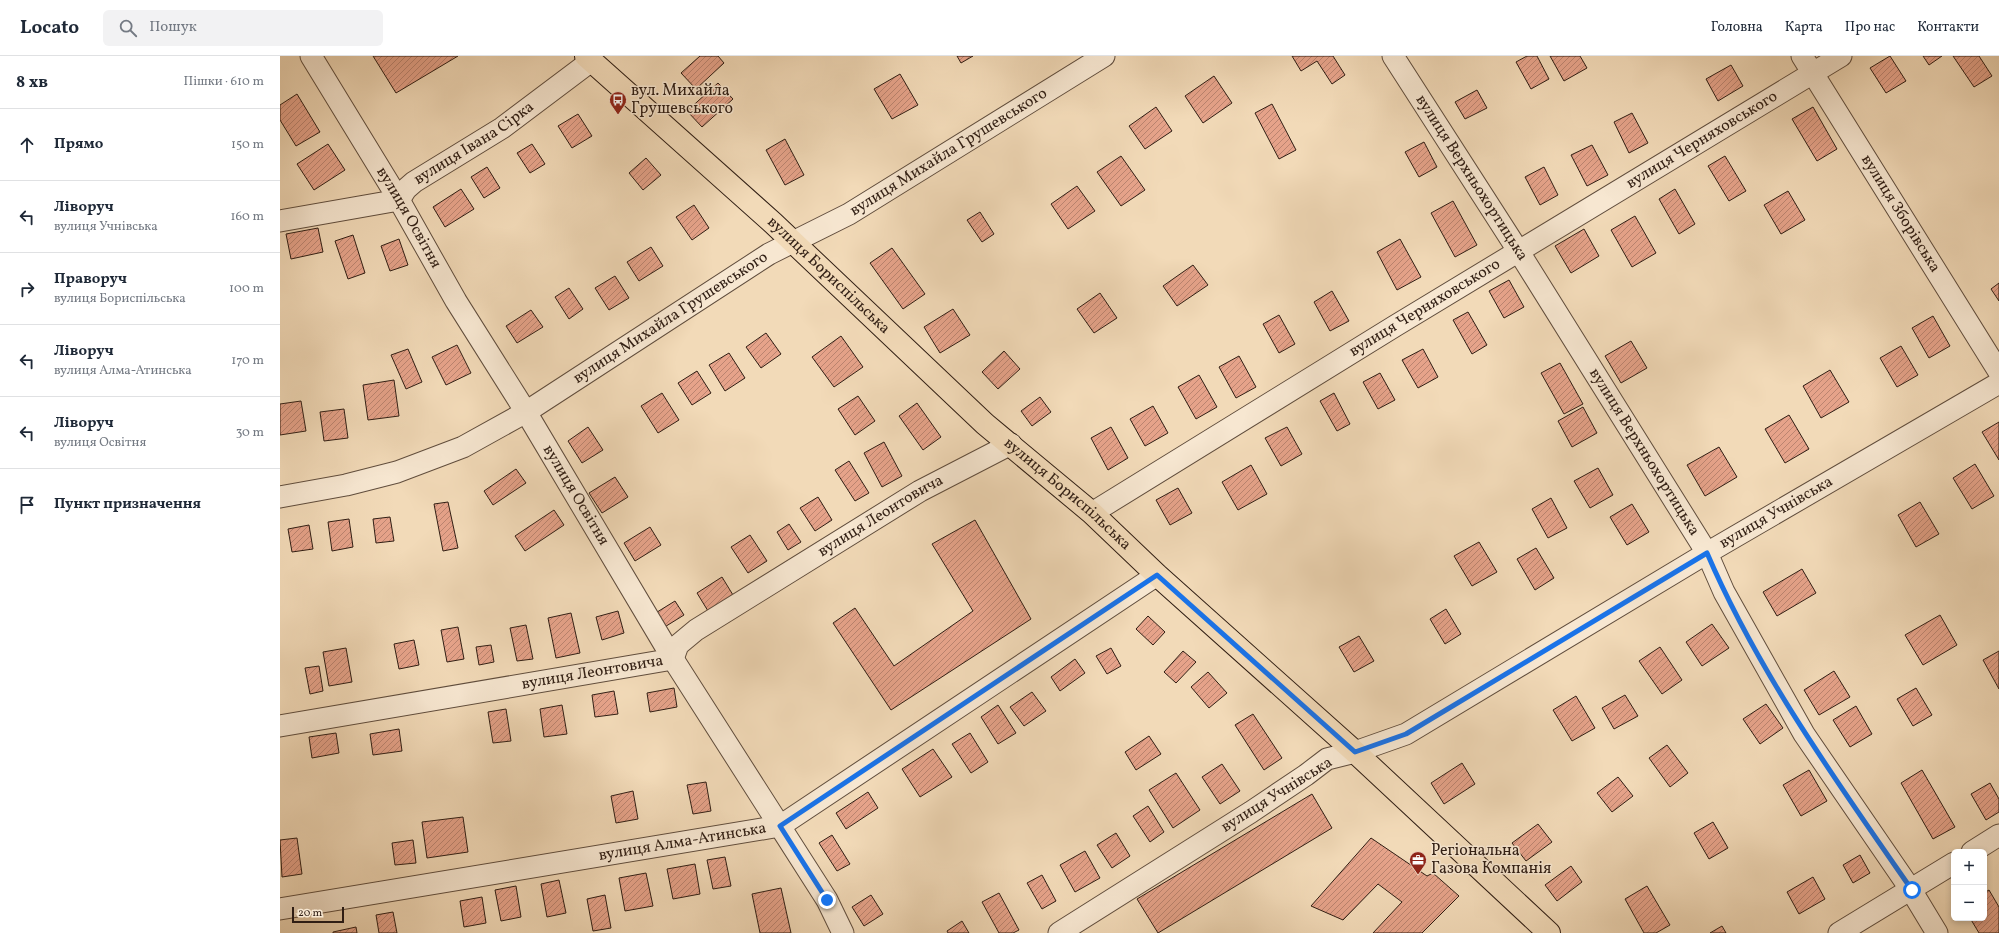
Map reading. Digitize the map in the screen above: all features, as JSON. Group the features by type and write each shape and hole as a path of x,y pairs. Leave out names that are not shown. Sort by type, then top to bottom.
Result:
{"main road":[{"name":"вулиця Бориспільська","path":"588,59 792,243 985,424 1011,444 1092,513 1157,575 1355,752 1549,933"}],"street":[{"name":"вулиця Освітня","path":"311,56 399,200 456,301 526,412 673,659 827,900 843,933"},
{"name":"вулиця Михайла Грушевського","path":"280,497 346,485 397,472 463,447 526,412 769,254 818,231 868,202 1104,56"},
{"name":"вулиця Верхньохортицька","path":"1393,56 1519,252 1707,553 1724,592 1804,734 1912,890 1937,933"},
{"name":"вулиця Зборівська","path":"1802,56 1999,372"},
{"name":"вулиця Черняховського","path":"1092,513 1395,326 1841,56"},
{"name":"вулиця Івана Сірка","path":"399,200 406,189 414,182 502,128 588,59"},
{"path":"280,221 399,200"},
{"name":"вулиця Учнівська","path":"1059,933 1251,812 1327,759 1355,752 1406,734 1707,553 1999,383"},
{"name":"вулиця Леонтовича","path":"280,726 673,659 678,644 696,630 751,598 920,492 1011,444"},
{"name":"вулиця Алма-Атинська","path":"280,909 780,826 1157,575"},
{"path":"1977,849 1999,836"},
{"path":"1839,933 1951,865"}],"building":[{"path":"373,56 458,56 396,93"},
{"path":"700,56 718,56 724,63 696,89 681,73"},
{"path":"957,56 973,56 961,63"},
{"path":"1292,56 1333,56 1345,75 1332,84 1317,61 1301,71"},
{"path":"1527,56 1537,56 1549,79 1531,89 1516,62"},
{"path":"1550,56 1580,56 1587,68 1564,81"},
{"path":"1890,56 1906,81 1886,93 1870,68"},
{"path":"1923,56 1942,56 1929,65"},
{"path":"1953,56 1979,56 1992,76 1974,87"},
{"path":"1731,65 1743,86 1718,101 1706,79"},
{"path":"900,74 918,105 892,119 874,89"},
{"path":"1214,76 1232,103 1203,123 1185,96"},
{"path":"718,83 733,99 702,127 687,111"},
{"path":"1477,90 1487,108 1465,119 1455,102"},
{"path":"297,94 320,132 296,146 280,120 280,105"},
{"path":"1272,104 1296,150 1279,159 1255,113"},
{"path":"1156,107 1172,131 1145,149 1129,126"},
{"path":"1813,107 1837,149 1817,161 1792,119"},
{"path":"1632,113 1648,143 1629,153 1614,122"},
{"path":"578,114 592,136 572,148 558,126"},
{"path":"785,139 804,175 785,185 766,150"},
{"path":"1424,142 1437,167 1419,177 1405,152"},
{"path":"328,144 345,170 314,190 297,164"},
{"path":"532,144 545,164 530,173 517,153"},
{"path":"1592,145 1608,175 1587,186 1571,155"},
{"path":"1121,156 1145,190 1121,206 1097,172"},
{"path":"1725,156 1746,191 1729,201 1708,166"},
{"path":"646,158 661,175 643,190 629,173"},
{"path":"487,167 500,188 484,198 471,177"},
{"path":"1544,167 1558,195 1540,205 1525,177"},
{"path":"1077,186 1095,211 1068,229 1051,204"},
{"path":"461,189 474,209 445,227 433,207"},
{"path":"1675,189 1695,224 1679,234 1659,199"},
{"path":"1788,191 1805,220 1781,234 1764,205"},
{"path":"1453,201 1477,245 1455,257 1431,213"},
{"path":"694,205 709,228 692,240 676,217"},
{"path":"980,212 994,234 982,242 967,220"},
{"path":"1635,216 1656,253 1632,267 1611,230"},
{"path":"318,228 323,252 291,259 286,234"},
{"path":"1584,229 1599,256 1571,273 1555,246"},
{"path":"353,235 365,273 348,279 335,241"},
{"path":"399,239 408,265 390,271 381,246"},
{"path":"1400,239 1421,277 1397,290 1377,252"},
{"path":"651,247 663,266 639,281 627,262"},
{"path":"892,248 925,294 903,309 870,263"},
{"path":"1193,265 1208,285 1177,306 1163,286"},
{"path":"615,276 629,298 609,310 595,288"},
{"path":"1509,280 1524,307 1504,318 1489,291"},
{"path":"1999,283 1999,301 1991,289"},
{"path":"569,288 583,309 569,319 555,297"},
{"path":"1332,291 1349,321 1330,331 1314,302"},
{"path":"1100,293 1117,318 1094,333 1077,309"},
{"path":"953,309 970,335 940,353 924,327"},
{"path":"531,310 543,327 517,343 506,326"},
{"path":"1468,312 1487,345 1472,354 1453,320"},
{"path":"1279,315 1295,344 1279,353 1263,324"},
{"path":"1933,316 1950,346 1929,358 1912,328"},
{"path":"766,333 781,354 761,368 746,347"},
{"path":"841,336 863,367 834,387 812,357"},
{"path":"1631,341 1647,368 1621,383 1605,356"},
{"path":"457,345 471,373 446,385 432,357"},
{"path":"1901,346 1918,375 1897,387 1880,358"},
{"path":"408,349 422,382 406,389 391,355"},
{"path":"1423,349 1438,377 1418,388 1402,360"},
{"path":"1004,351 1020,369 998,389 982,372"},
{"path":"729,353 745,378 725,391 709,365"},
{"path":"1239,356 1256,387 1236,398 1219,367"},
{"path":"1560,363 1583,404 1564,414 1541,373"},
{"path":"1830,370 1849,402 1821,418 1803,386"},
{"path":"697,371 711,393 692,405 678,383"},
{"path":"1380,373 1395,400 1378,409 1363,382"},
{"path":"1199,375 1217,407 1196,419 1178,387"},
{"path":"394,380 399,416 368,420 363,385"},
{"path":"662,393 679,420 658,433 641,406"},
{"path":"1334,393 1350,424 1337,431 1320,401"},
{"path":"858,396 875,421 855,435 838,409"},
{"path":"1040,397 1051,412 1032,426 1021,411"},
{"path":"301,401 306,431 280,435 280,404"},
{"path":"917,403 941,437 923,450 899,416"},
{"path":"1153,406 1168,433 1145,446 1130,419"},
{"path":"1583,407 1597,433 1572,447 1558,421"},
{"path":"344,409 348,438 324,441 320,412"},
{"path":"1789,415 1809,449 1785,463 1765,429"},
{"path":"1999,422 1999,460 1982,432"},
{"path":"588,427 603,450 582,463 568,441"},
{"path":"1111,427 1128,458 1108,470 1091,438"},
{"path":"1287,427 1302,454 1281,466 1265,438"},
{"path":"884,442 902,476 882,487 864,453"},
{"path":"1719,447 1737,477 1705,496 1687,465"},
{"path":"849,461 869,493 855,501 835,470"},
{"path":"1975,464 1994,496 1972,509 1953,478"},
{"path":"1251,465 1267,494 1238,510 1222,482"},
{"path":"1598,468 1613,495 1590,508 1574,481"},
{"path":"516,469 526,483 493,505 484,491"},
{"path":"615,477 628,497 602,513 589,493"},
{"path":"1178,488 1192,513 1170,525 1156,500"},
{"path":"818,497 832,520 815,531 800,508"},
{"path":"1551,498 1567,528 1548,538 1532,509"},
{"path":"448,502 458,548 443,551 434,504"},
{"path":"1920,502 1939,534 1916,547 1898,515"},
{"path":"1632,504 1649,532 1627,545 1610,517"},
{"path":"554,510 564,525 525,551 515,536"},
{"path":"390,517 394,541 376,543 373,519"},
{"path":"349,519 353,547 332,551 328,522"},
{"path":"975,520 1031,619 891,710 833,623 855,608 894,666 973,611 932,544"},
{"path":"789,524 801,542 788,550 777,532"},
{"path":"309,525 313,549 292,552 288,529"},
{"path":"650,527 661,545 635,561 624,543"},
{"path":"750,535 767,561 748,573 731,547"},
{"path":"1479,542 1497,572 1472,586 1454,556"},
{"path":"1536,548 1554,578 1535,590 1517,559"},
{"path":"1802,569 1816,593 1777,616 1763,592"},
{"path":"722,577 733,595 708,611 697,593"},
{"path":"675,601 684,615 663,628 654,614"},
{"path":"1446,609 1461,634 1445,644 1430,619"},
{"path":"618,611 624,633 602,640 596,617"},
{"path":"571,613 580,653 556,658 548,618"},
{"path":"1940,615 1957,645 1923,665 1905,635"},
{"path":"1148,616 1165,632 1153,645 1136,629"},
{"path":"1712,624 1729,648 1702,666 1686,642"},
{"path":"526,625 533,659 517,661 510,628"},
{"path":"458,627 464,659 447,662 441,630"},
{"path":"1359,636 1374,661 1354,672 1339,647"},
{"path":"414,640 419,665 399,669 394,644"},
{"path":"491,645 494,662 479,665 476,647"},
{"path":"1660,647 1682,680 1662,694 1639,661"},
{"path":"346,648 352,682 329,686 323,652"},
{"path":"1111,648 1121,666 1107,674 1096,656"},
{"path":"1183,651 1196,662 1176,683 1164,672"},
{"path":"1999,651 1999,689 1983,660"},
{"path":"1075,659 1085,673 1060,691 1051,677"},
{"path":"319,666 323,691 310,694 305,668"},
{"path":"1834,671 1850,697 1819,715 1804,690"},
{"path":"1208,672 1227,693 1209,708 1191,687"},
{"path":"674,688 677,707 650,712 647,693"},
{"path":"1916,688 1932,715 1913,726 1897,699"},
{"path":"614,691 618,714 595,717 592,695"},
{"path":"1032,692 1046,711 1024,726 1010,707"},
{"path":"1625,695 1638,716 1614,729 1602,708"},
{"path":"1576,696 1595,728 1572,741 1553,710"},
{"path":"1766,704 1783,728 1760,744 1743,719"},
{"path":"562,705 567,734 544,737 540,709"},
{"path":"998,705 1016,733 998,744 981,717"},
{"path":"1856,706 1872,734 1850,747 1833,720"},
{"path":"506,709 511,741 493,743 488,712"},
{"path":"1253,714 1282,758 1264,770 1235,725"},
{"path":"399,729 402,751 373,755 370,734"},
{"path":"336,733 339,753 312,758 309,737"},
{"path":"970,733 988,762 971,773 952,744"},
{"path":"1149,736 1161,754 1136,770 1125,752"},
{"path":"1667,745 1688,773 1670,787 1649,758"},
{"path":"933,749 952,777 920,797 902,769"},
{"path":"1462,763 1475,784 1444,804 1431,783"},
{"path":"1222,764 1240,791 1220,804 1202,777"},
{"path":"1809,770 1827,801 1801,816 1783,785"},
{"path":"1922,770 1955,827 1933,839 1901,783"},
{"path":"1176,773 1200,810 1173,828 1149,790"},
{"path":"1618,777 1633,796 1612,812 1597,793"},
{"path":"706,782 711,811 693,814 687,785"},
{"path":"1990,783 1999,799 1999,812 1986,820 1971,794"},
{"path":"633,791 638,819 616,823 611,796"},
{"path":"868,792 878,808 846,829 836,813"},
{"path":"1312,794 1332,828 1158,933 1137,899"},
{"path":"1148,806 1164,832 1150,842 1133,816"},
{"path":"463,817 468,852 427,858 422,822"},
{"path":"1713,822 1728,848 1709,859 1694,833"},
{"path":"1538,824 1552,842 1526,861 1512,843"},
{"path":"1116,833 1130,856 1112,868 1097,845"},
{"path":"832,835 850,864 837,871 819,843"},
{"path":"297,838 302,874 282,877 280,840"},
{"path":"1371,838 1427,876 1433,873 1459,896 1422,933 1373,933 1402,902 1378,884 1343,920 1311,906"},
{"path":"413,840 416,863 395,865 392,843"},
{"path":"1085,851 1100,878 1075,892 1060,865"},
{"path":"1860,855 1870,873 1853,883 1843,865"},
{"path":"725,857 731,886 713,889 707,860"},
{"path":"695,864 700,894 673,899 667,869"},
{"path":"1571,866 1582,882 1557,901 1545,885"},
{"path":"646,873 653,906 625,911 619,878"},
{"path":"1042,875 1056,901 1042,909 1027,883"},
{"path":"1813,877 1825,899 1799,914 1787,892"},
{"path":"559,880 566,913 547,917 541,884"},
{"path":"516,886 521,917 501,921 495,890"},
{"path":"1647,886 1670,925 1656,933 1644,933 1625,899"},
{"path":"781,888 791,933 760,933 752,894"},
{"path":"1989,890 1999,907 1999,933 1979,933 1972,921 1987,921 1987,891"},
{"path":"999,893 1019,930 1013,933 999,933 982,902"},
{"path":"605,895 611,928 593,931 587,899"},
{"path":"871,895 883,914 864,926 852,907"},
{"path":"482,897 486,923 464,927 460,901"},
{"path":"393,912 397,933 379,933 376,915"},
{"path":"962,921 969,933 948,933 947,931"},
{"path":"1722,926 1726,933 1710,933"},
{"path":"356,927 357,933 333,933 333,932"}],"place":[{"name":"вул. Михайла Грушевського","path":"618,115"},
{"name":"Регіональна Газова Компанія","path":"1418,875"}],"route":[{"path":"827,900 780,826 1157,575 1355,752 1406,734 1707,553 1724,592 1742,627 1804,734 1912,890"}]}
